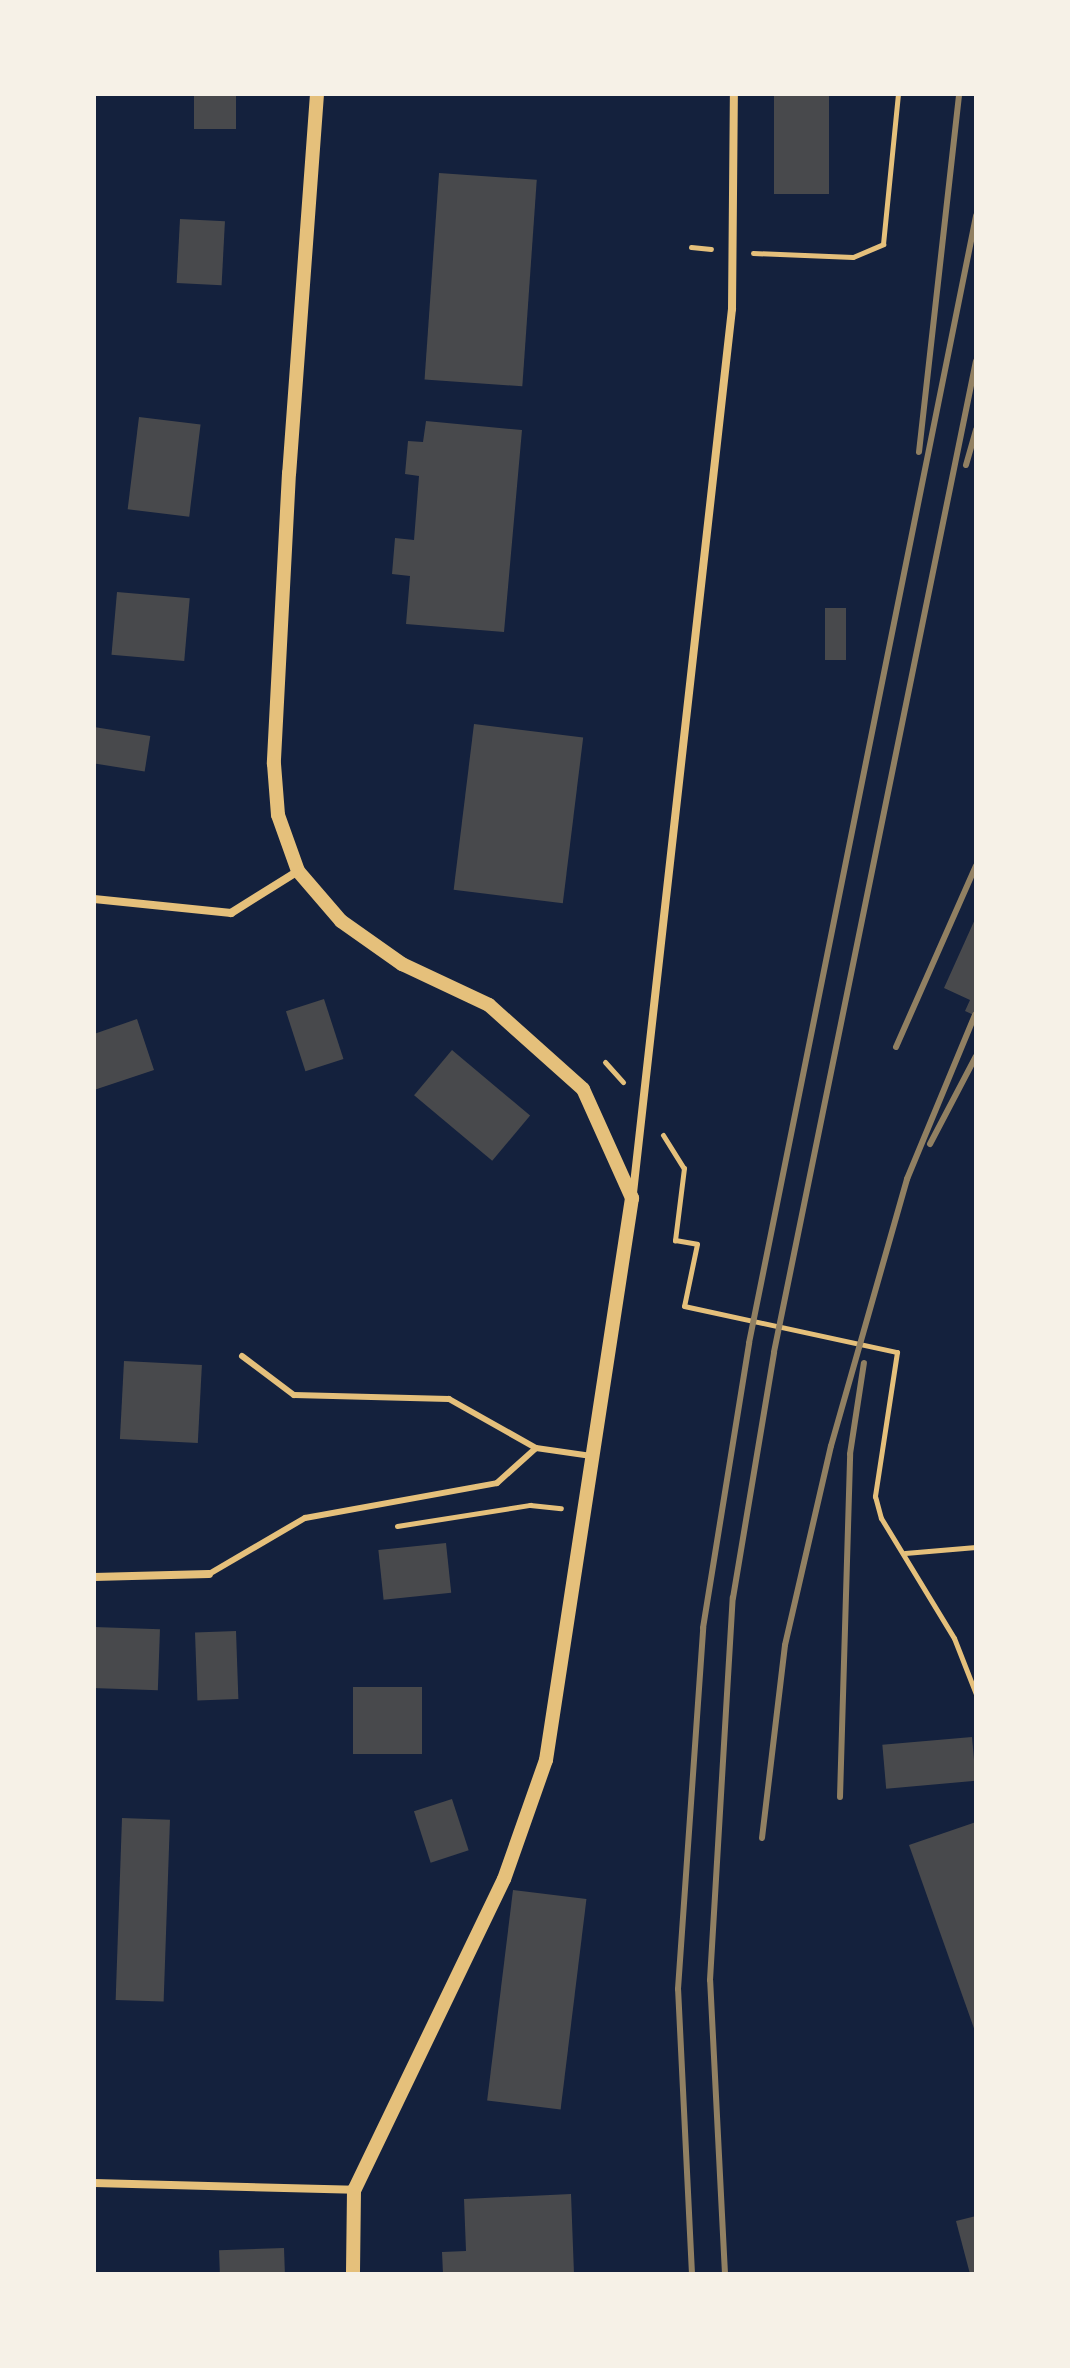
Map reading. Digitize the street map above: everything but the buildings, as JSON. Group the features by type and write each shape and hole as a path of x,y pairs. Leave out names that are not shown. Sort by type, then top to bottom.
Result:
{"street":[{"path":"317,94 274,764 278,815 298,871 341,921 402,964 489,1005 583,1089 632,1198"},
{"path":"353,2274 354,2190 504,1879 546,1760 632,1198 733,252 734,94"},
{"path":"94,899 231,913 298,871"},
{"path":"94,1577 209,1574"},
{"path":"94,2183 354,2190"}],"lane":[{"path":"242,1356 294,1395 449,1399 536,1448 591,1456"},
{"path":"209,1574 305,1518 497,1483 536,1448"}],"path":[{"path":"733,252 853,257 883,244 898,94"},
{"path":"684,1168 675,1240 697,1244 684,1306 897,1352 873,1485 881,1518 905,1553 976,1694"},
{"path":"388,1527 530,1505 582,1510"},
{"path":"905,1553 976,1547"}],"railway":[{"path":"919,452 959,94"},
{"path":"692,2274 678,1989 703,1628 749,1343 976,216"},
{"path":"725,2274 710,1980 733,1598 774,1352 976,361"},
{"path":"966,465 976,429"},
{"path":"896,1047 976,866"},
{"path":"762,1838 785,1645 831,1446 907,1179 975,1015"},
{"path":"930,1144 976,1056"},
{"path":"840,1797 850,1454 864,1363"}]}
